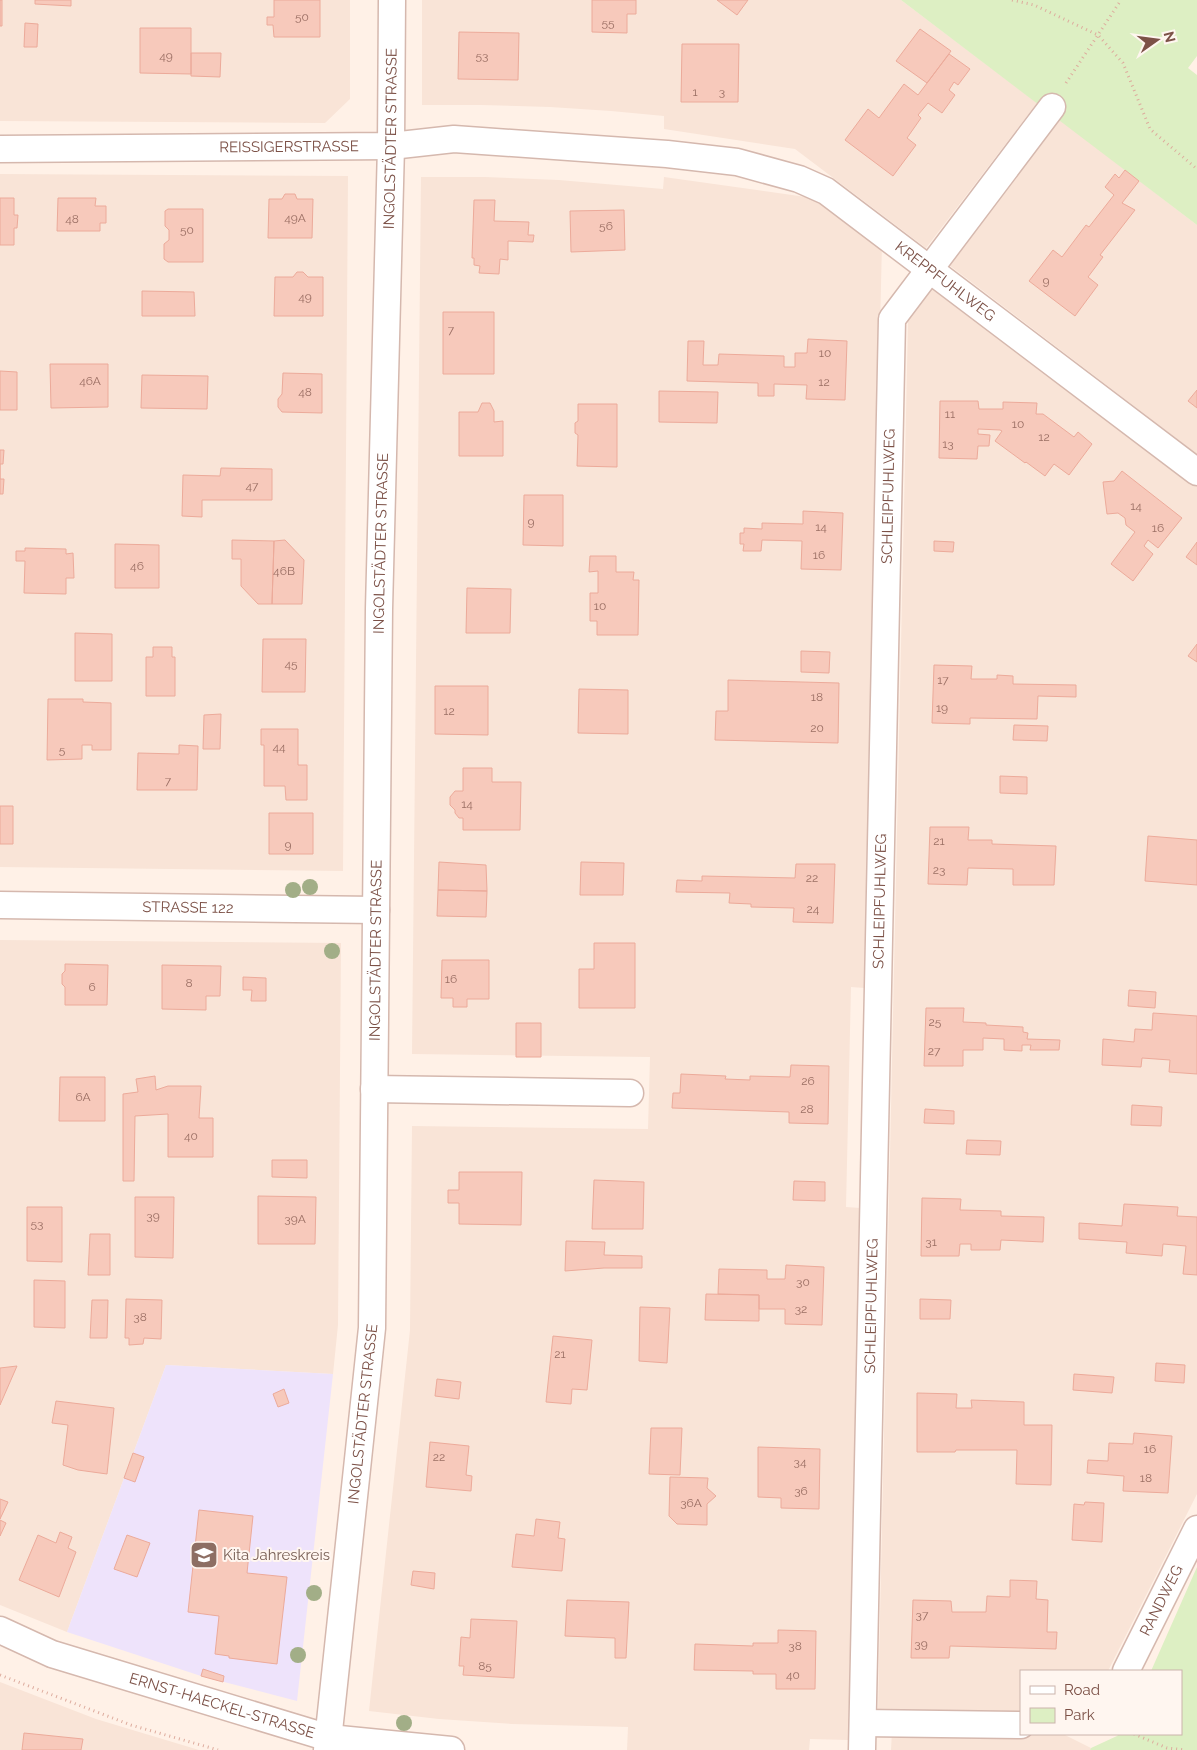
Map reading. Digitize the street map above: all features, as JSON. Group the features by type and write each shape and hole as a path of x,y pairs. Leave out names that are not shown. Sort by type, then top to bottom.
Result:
{"street":[{"name":"INGOLSTÄDTER STRASSE","path":"328,1744 372,1328 380,609 391,146 392,0"},
{"name":"SCHLEIPFUHLWEG","path":"862,1750 892,319 1052,107"},
{"name":"REISSIGERSTRASSE","path":"0,149 391,146 454,139 667,154"},
{"name":"KREPPFUHLWEG","path":"667,154 737,162 799,179 826,191 1197,472"},
{"name":"STRASSE 122","path":"0,904 376,910"},
{"path":"374,1089 630,1093"},
{"name":"RANDWEG","path":"1126,1670 1197,1529"},
{"name":"ERNST-HAECKEL-STRASSE","path":"0,1630 52,1654 328,1744 451,1750"},
{"path":"863,1722 1020,1725"}],"path":[{"path":"1012,0 1034,5 1098,35 1123,63 1150,129 1197,169"},
{"path":"1052,107 1121,0"},
{"path":"0,1675 131,1725 218,1750"},
{"path":"1136,1735 1167,1749 1186,1750"}],"shaded area":[{"path":"0,0 350,0 350,99 325,123 0,121"},
{"path":"422,0 901,0 1037,103 926,248 795,149 664,129 664,116 550,107 422,105"},
{"path":"1060,120 1197,225 1197,454 949,265"},
{"path":"0,174 348,176 343,871 0,867"},
{"path":"421,177 559,180 663,189 664,177 827,200 882,242 865,988 851,987 846,1207 860,1208 848,1740 810,1739 809,1750 627,1750 628,1727 512,1724 439,1719 369,1711 410,1330 412,1126 648,1129 650,1057 412,1054"},
{"path":"936,284 1197,483 1197,1494 1109,1670 1020,1670 1020,1714 878,1711 908,321"},
{"path":"0,940 341,943 338,1325 333,1374 166,1365 67,1632 0,1605"},
{"name":"Kita Jahreskreis","path":"166,1365 333,1374 297,1701 201,1676 67,1632"},
{"path":"0,1682 96,1719 199,1750 0,1750"},
{"path":"892,1731 1065,1735 1091,1748 1090,1750 891,1750"}],"green space":[{"path":"901,0 1197,0 1197,56 1188,68 1197,75 1197,225"},
{"path":"1197,1567 1197,1750 1090,1750 1118,1735 1182,1735 1182,1670 1151,1670"}],"building":[{"path":"0,0 2,0 2,26 0,26"},
{"path":"35,0 71,0 71,6 35,4"},
{"path":"274,0 320,0 320,37 274,37 273,25 267,25 267,17 274,17"},
{"path":"592,0 636,0 636,14 627,14 627,33 592,32"},
{"path":"717,0 748,0 737,15"},
{"path":"25,23 38,24 37,47 24,47"},
{"path":"140,28 191,28 191,74 140,73"},
{"path":"920,29 951,51 927,83 896,61"},
{"path":"459,32 519,33 518,80 458,79"},
{"path":"682,44 739,44 738,102 681,102"},
{"path":"191,53 221,53 220,77 191,76"},
{"path":"949,54 970,69 958,85 954,82 949,90 955,95 942,113 928,103 918,115 921,118 907,138 916,145 893,176 845,140 868,109 879,118 904,84 918,95"},
{"path":"1125,170 1139,181 1122,203 1135,210 1100,255 1103,257 1088,277 1098,285 1075,316 1029,281 1053,250 1062,257 1086,225 1089,227 1114,195 1105,187 1115,174 1119,178"},
{"path":"285,194 295,194 297,199 313,199 312,238 268,238 269,199 282,199"},
{"path":"0,198 14,198 14,215 18,215 17,228 14,228 14,245 0,245"},
{"path":"58,198 96,198 95,206 106,206 106,223 100,223 100,231 57,231"},
{"path":"474,200 495,200 494,221 529,222 528,235 534,235 533,242 508,241 508,260 500,259 499,274 479,273 480,266 474,265 474,258 472,258"},
{"path":"168,209 203,209 203,262 168,262 164,259 164,244 169,240 169,230 165,226 165,211"},
{"path":"624,210 625,250 571,252 570,211"},
{"path":"297,272 303,272 308,277 323,277 323,316 274,316 275,277 293,277"},
{"path":"142,291 194,292 195,316 142,316"},
{"path":"443,312 494,312 494,374 443,374"},
{"path":"808,339 847,341 845,400 806,399 807,385 774,384 774,396 758,396 758,383 687,381 688,341 704,341 703,365 718,365 719,354 784,356 784,367 795,367 795,353 807,353"},
{"path":"50,364 108,364 108,407 51,408"},
{"path":"0,371 17,372 17,410 0,410"},
{"path":"283,373 322,374 322,413 282,412 278,407 278,399 282,394"},
{"path":"142,375 208,376 207,409 141,408"},
{"path":"1197,390 1197,408 1188,401"},
{"path":"659,391 718,392 717,423 659,422"},
{"path":"940,401 978,401 979,409 1003,409 1003,402 1037,403 1036,414 1043,414 1074,437 1078,432 1092,444 1069,475 1054,464 1045,476 1025,463 995,441 1002,431 1000,430 978,429 978,434 990,435 989,446 978,446 977,459 939,458"},
{"path":"482,403 490,403 494,411 494,422 503,421 503,456 459,456 459,412 478,412"},
{"path":"578,404 617,404 617,467 577,466 578,435 575,433 575,423 578,421"},
{"path":"0,450 4,450 3,464 0,464"},
{"path":"221,468 272,469 272,500 202,500 202,517 182,516 183,475 220,476"},
{"path":"1122,471 1182,518 1158,548 1148,540 1144,546 1153,554 1133,581 1111,564 1135,532 1126,525 1125,518 1118,513 1107,514 1103,482 1114,481"},
{"path":"0,479 4,479 3,494 0,494"},
{"path":"524,495 563,495 563,546 523,545"},
{"path":"803,511 843,513 841,570 801,569 802,541 762,540 761,551 743,551 744,544 740,544 740,533 744,533 744,528 762,529 762,523 803,524"},
{"path":"232,540 274,541 272,604 258,604 241,586 241,559 232,559"},
{"path":"285,540 304,560 302,604 272,604 274,541"},
{"path":"934,541 954,542 953,552 934,551"},
{"path":"1197,542 1197,565 1186,557"},
{"path":"115,544 159,545 159,588 115,588"},
{"path":"25,548 66,549 66,554 73,553 74,578 66,578 66,594 24,593 25,561 16,561 16,551 25,551"},
{"path":"590,556 616,556 616,572 634,572 633,580 639,580 638,635 597,635 597,621 590,621 590,593 598,593 598,571 589,572"},
{"path":"467,588 511,589 510,633 466,633"},
{"path":"75,633 112,634 112,681 75,681"},
{"path":"263,639 306,639 305,692 262,692"},
{"path":"1197,644 1197,662 1188,656"},
{"path":"153,647 172,647 172,657 175,657 175,696 146,696 146,657 153,657"},
{"path":"801,651 830,652 829,673 801,672"},
{"path":"934,665 972,666 971,679 997,679 997,675 1013,676 1013,684 1076,685 1076,697 1038,696 1037,719 970,718 970,724 932,723"},
{"path":"728,680 839,683 838,743 715,740 716,711 728,711"},
{"path":"435,686 488,686 488,735 435,734"},
{"path":"579,689 628,690 628,734 578,733"},
{"path":"48,699 83,699 83,702 111,703 111,750 92,750 92,745 82,745 82,759 47,760"},
{"path":"221,714 220,749 203,749 204,715"},
{"path":"1014,725 1048,726 1047,741 1013,740"},
{"path":"261,729 298,729 298,765 307,765 307,800 286,800 285,786 264,786 264,745 261,745"},
{"path":"179,745 198,746 197,790 137,790 138,753 179,754"},
{"path":"463,768 492,768 492,782 521,782 520,830 463,830 463,818 459,818 450,805 450,797 455,791 463,791"},
{"path":"1000,776 1027,777 1027,794 1000,793"},
{"path":"0,806 13,806 13,844 0,844"},
{"path":"269,813 313,813 313,854 269,854"},
{"path":"930,827 969,827 968,840 992,840 992,844 1056,846 1054,885 1013,885 1013,869 968,868 967,885 928,884"},
{"path":"1148,836 1197,840 1197,885 1145,881"},
{"path":"439,862 486,865 487,891 438,890"},
{"path":"581,862 624,863 623,895 580,895"},
{"path":"796,864 835,864 833,923 793,922 794,908 751,907 751,904 729,903 730,893 676,892 677,880 702,881 702,876 795,878"},
{"path":"438,890 487,891 486,917 437,916"},
{"path":"594,943 635,943 635,1008 579,1008 579,969 594,969"},
{"path":"442,960 489,960 489,999 467,999 467,1007 453,1007 453,998 441,998"},
{"path":"65,964 108,965 107,1005 65,1005 65,987 62,984 62,974 65,971"},
{"path":"162,965 221,966 220,996 206,996 206,1010 162,1009"},
{"path":"243,977 266,978 266,1001 251,1001 252,990 243,990"},
{"path":"1129,990 1156,992 1155,1008 1128,1006"},
{"path":"926,1008 964,1008 963,1022 1023,1027 1023,1032 1028,1033 1027,1039 1060,1040 1059,1050 1030,1050 1031,1045 1022,1045 1022,1051 1004,1050 1004,1039 983,1038 983,1050 963,1050 963,1066 924,1066"},
{"path":"1153,1013 1197,1016 1197,1074 1169,1072 1170,1060 1142,1058 1141,1067 1102,1065 1103,1039 1134,1042 1135,1029 1152,1030"},
{"path":"516,1023 541,1023 541,1057 516,1057"},
{"path":"791,1065 829,1066 828,1124 789,1123 789,1112 672,1108 673,1093 680,1093 681,1074 726,1076 725,1079 750,1080 750,1076 790,1077"},
{"path":"155,1076 156,1090 168,1086 201,1086 199,1118 213,1118 213,1157 168,1157 168,1114 135,1116 134,1181 123,1181 123,1094 138,1092 136,1079"},
{"path":"60,1077 105,1077 105,1121 59,1121"},
{"path":"1132,1105 1162,1107 1161,1126 1131,1125"},
{"path":"925,1109 954,1111 954,1124 924,1123"},
{"path":"967,1140 1001,1141 1000,1155 966,1154"},
{"path":"272,1160 307,1160 307,1178 272,1177"},
{"path":"459,1172 522,1172 521,1225 459,1224 459,1203 448,1203 448,1190 459,1190"},
{"path":"594,1180 644,1182 643,1229 592,1229"},
{"path":"794,1181 825,1182 825,1201 793,1200"},
{"path":"258,1196 316,1197 315,1244 258,1244"},
{"path":"135,1197 174,1197 173,1258 135,1257"},
{"path":"922,1198 961,1199 960,1210 1001,1211 1001,1216 1044,1217 1043,1242 1001,1240 1000,1250 971,1250 971,1244 960,1244 959,1256 921,1256"},
{"path":"1124,1204 1178,1207 1177,1216 1197,1217 1197,1275 1183,1274 1186,1246 1163,1244 1162,1256 1126,1253 1127,1242 1079,1239 1079,1223 1122,1226"},
{"path":"27,1207 62,1207 62,1262 27,1261"},
{"path":"90,1234 110,1234 110,1275 88,1275"},
{"path":"566,1241 605,1242 604,1255 642,1256 642,1268 565,1271"},
{"path":"786,1265 824,1267 822,1325 785,1324 785,1309 759,1309 759,1295 718,1294 719,1269 767,1270 767,1279 785,1279"},
{"path":"34,1280 65,1281 65,1328 34,1327"},
{"path":"706,1294 759,1295 759,1321 705,1320"},
{"path":"126,1299 162,1300 161,1339 144,1338 143,1344 129,1345 129,1338 125,1338"},
{"path":"920,1299 951,1300 950,1319 920,1319"},
{"path":"92,1300 108,1300 107,1338 90,1338"},
{"path":"640,1307 670,1308 667,1363 639,1361"},
{"path":"553,1336 592,1340 587,1390 572,1389 571,1404 546,1402"},
{"path":"1156,1363 1185,1365 1184,1383 1155,1381"},
{"path":"17,1366 0,1405 0,1368"},
{"path":"1074,1374 1114,1377 1112,1393 1073,1390"},
{"path":"437,1379 461,1382 459,1399 435,1396"},
{"path":"284,1389 289,1403 278,1407 273,1394"},
{"path":"917,1393 957,1394 956,1408 972,1408 971,1400 1024,1402 1024,1425 1052,1425 1051,1485 1016,1484 1017,1450 917,1452"},
{"path":"56,1401 114,1408 107,1474 78,1470 63,1465 68,1425 52,1423"},
{"path":"651,1428 682,1428 680,1475 649,1474"},
{"path":"1134,1433 1172,1436 1168,1493 1123,1491 1124,1476 1087,1473 1088,1460 1108,1461 1109,1443 1133,1444"},
{"path":"430,1442 469,1446 466,1475 472,1476 471,1491 426,1487"},
{"path":"758,1447 820,1449 819,1509 781,1508 781,1498 758,1497"},
{"path":"133,1453 144,1457 135,1482 124,1478"},
{"path":"670,1477 708,1478 707,1488 716,1496 707,1504 707,1525 677,1524 669,1516"},
{"path":"0,1499 8,1502 0,1519"},
{"path":"1085,1502 1104,1503 1102,1542 1072,1540 1074,1504 1084,1505"},
{"path":"199,1510 253,1516 247,1573 287,1577 277,1664 229,1658 229,1656 215,1654 219,1616 188,1612"},
{"path":"536,1519 560,1522 558,1538 565,1539 562,1571 512,1567 516,1534 534,1536"},
{"path":"0,1520 6,1523 0,1536"},
{"path":"60,1532 72,1537 68,1548 76,1552 59,1597 19,1580 38,1535 56,1543"},
{"path":"127,1535 150,1543 137,1577 114,1569"},
{"path":"413,1571 435,1573 434,1589 411,1585"},
{"path":"1010,1580 1037,1581 1036,1599 1048,1600 1047,1632 1057,1632 1056,1649 950,1646 949,1658 911,1658 913,1600 951,1601 952,1612 986,1612 987,1596 1010,1597"},
{"path":"567,1600 629,1602 626,1658 615,1658 615,1638 565,1636"},
{"path":"471,1619 517,1621 514,1678 463,1675 464,1666 459,1666 461,1637 470,1638"},
{"path":"778,1630 816,1631 815,1689 776,1689 776,1674 753,1674 753,1671 694,1670 695,1644 753,1646 753,1643 778,1643"},
{"path":"203,1669 224,1676 223,1682 201,1676"},
{"path":"24,1733 83,1739 81,1750 22,1750"}],"place":[{"name":"Kita Jahreskreis","path":"204,1555"}]}
